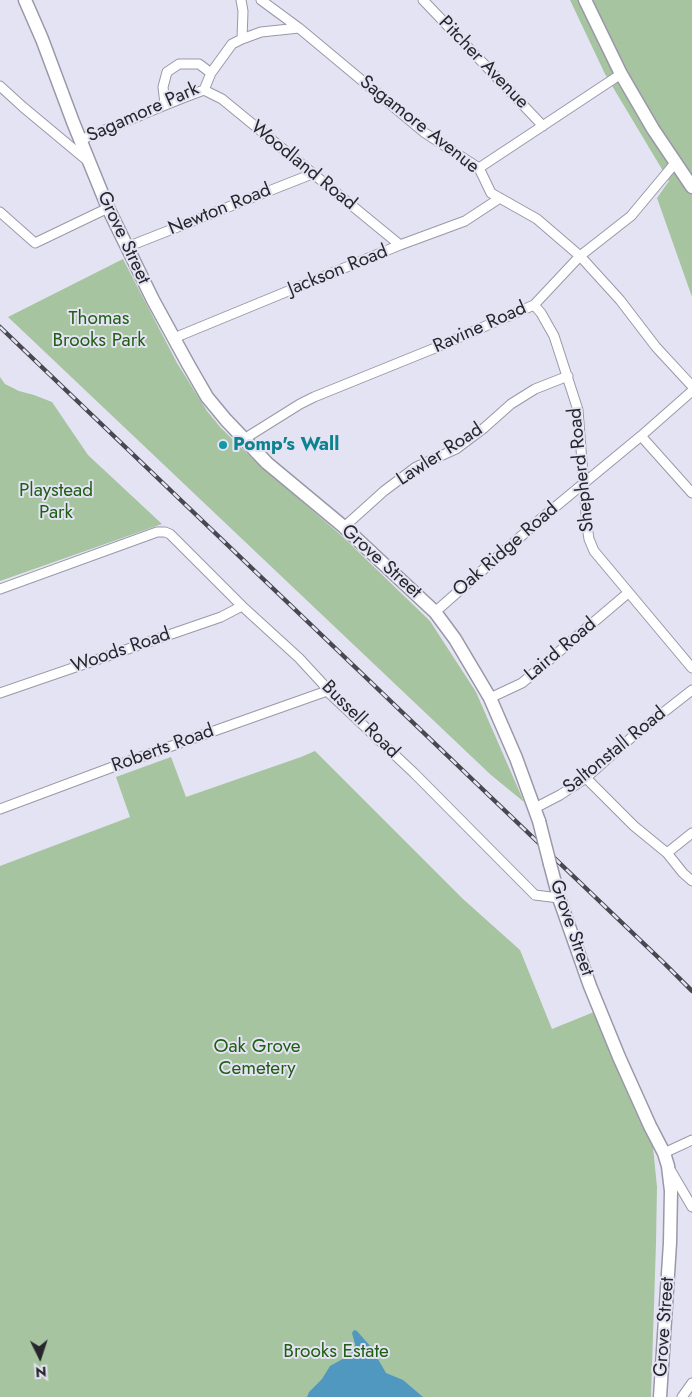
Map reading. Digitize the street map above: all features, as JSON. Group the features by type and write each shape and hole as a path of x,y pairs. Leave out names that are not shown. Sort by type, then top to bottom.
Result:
{"street":[{"name":"Grove Street","path":"25,0 108,208 140,274 207,397 267,463 344,528 435,612 455,639 490,698 535,808 559,898 590,986 668,1166 671,1191 670,1243 660,1397"},
{"path":"241,0 243,11 242,39"},
{"name":"Sagamore Avenue","path":"261,0 299,28 425,134 479,168 490,193 537,219 580,256 620,300 656,347 692,386"},
{"name":"Pitcher Avenue","path":"423,0 543,126"},
{"path":"585,0 621,74 653,129 692,187"},
{"name":"Sagamore Park","path":"80,140 122,124 165,104 204,90 212,73 232,44 260,32 299,28"},
{"path":"165,104 163,87 167,72 179,64 198,64 212,73"},
{"path":"479,168 621,74"},
{"path":"0,86 89,162"},
{"name":"Woodland Road","path":"204,90 222,99 400,245"},
{"name":"Ravine Road","path":"244,439 314,397 443,345 534,305 580,256 631,216 676,162"},
{"name":"Newton Road","path":"127,246 312,174"},
{"name":"Jackson Road","path":"174,338 400,245 464,221 500,198"},
{"path":"0,212 35,243 108,208"},
{"name":"Shepherd Road","path":"534,305 541,313 554,336 578,410 587,526 589,539 594,551 692,668"},
{"name":"Lawler Road","path":"344,528 384,491 416,467 456,449 511,404 535,389 568,376"},
{"name":"Oak Ridge Road","path":"435,612 543,517 692,391"},
{"path":"641,436 692,493"},
{"name":"Bussell Road","path":"0,589 157,532 165,532 175,538 242,606 299,658 327,691 414,774 535,895 559,898"},
{"name":"Laird Road","path":"490,698 522,684 628,593"},
{"name":"Woods Road","path":"0,693 221,617 242,606"},
{"name":"Saltonstall Road","path":"535,808 586,778 632,737 692,690"},
{"name":"Roberts Road","path":"0,809 327,691"},
{"path":"586,778 634,826 666,853 692,881"},
{"path":"666,853 692,833"},
{"path":"664,1153 692,1140"},
{"name":"Grove Street","path":"668,1166 692,1207"},
{"name":"Grove Street","path":"682,1397 692,1383"}],"green space":[{"path":"570,0 692,0 692,297 657,198 669,181 605,74"},
{"name":"Thomas Brooks Park","path":"123,259 177,363 207,411 221,428 254,460 343,537 430,621 476,692 524,802 491,775 8,317"},
{"name":"Playstead Park","path":"0,377 5,384 19,391 52,402 88,455 162,524 0,581"},
{"name":"Oak Grove Cemetery","path":"315,751 463,899 520,950 552,1029 594,1012 653,1147 657,1187 651,1397 0,1397 0,866 130,817 116,777 171,757 186,797"}],"water":[{"path":"354,1330 371,1347 386,1373 403,1380 423,1397 307,1397 330,1366 348,1356 355,1348 352,1333"}],"railway":[{"path":"0,327 692,991"}],"place":[{"name":"Pomp's Wall","path":"223,445"}],"park label":[{"name":"Brooks Estate","path":"336,1352"}]}
